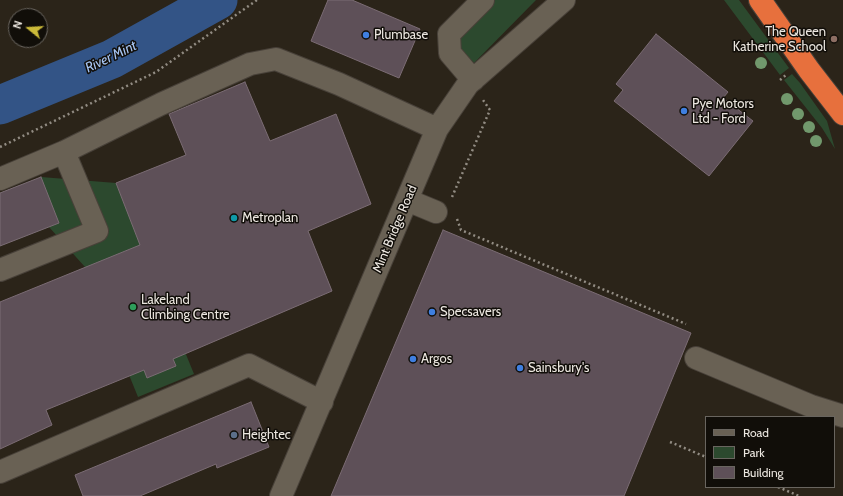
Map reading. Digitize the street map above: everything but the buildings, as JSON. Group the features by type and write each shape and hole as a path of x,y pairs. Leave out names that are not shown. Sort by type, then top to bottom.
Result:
{"highway":[{"path":"760,0 843,114"}],"street":[{"path":"470,82 450,53 449,34 483,0"},
{"name":"Mint Bridge Road","path":"281,496 437,129 470,82 564,0"},
{"path":"0,179 64,152 161,104 250,64 276,59 339,84 437,129"},
{"path":"0,270 97,231 64,152"},
{"path":"407,200 447,209"},
{"path":"696,358 811,406 843,416"},
{"path":"0,472 249,365 322,402"}],"path":[{"path":"0,147 156,72 257,0"},
{"path":"470,82 490,110 447,209 461,230 686,324"},
{"path":"670,442 705,457"},
{"path":"780,488 799,496"}],"green space":[{"path":"495,0 536,0 474,63 458,50 457,40 472,21"},
{"path":"724,0 739,0 789,68 780,75"},
{"path":"792,74 827,121 835,149 822,128 784,80"},
{"name":"Lakeland Climbing Centre","path":"41,177 116,183 194,374 138,397 85,267 49,227 0,246 0,193"}],"waterway":[{"name":"River Mint","path":"0,105 112,59 218,0"}],"place":[{"name":"Plumbase","path":"366,35"},
{"name":"The Queen Katherine School","path":"834,39"},
{"name":"Pye Motors Ltd - Ford","path":"684,111"},
{"name":"Metroplan","path":"234,218"},
{"name":"Lakeland Climbing Centre","path":"133,307"},
{"name":"Specsavers","path":"432,312"},
{"name":"Argos","path":"413,359"},
{"name":"Sainsbury's","path":"520,368"},
{"name":"Heightec","path":"234,435"}]}
